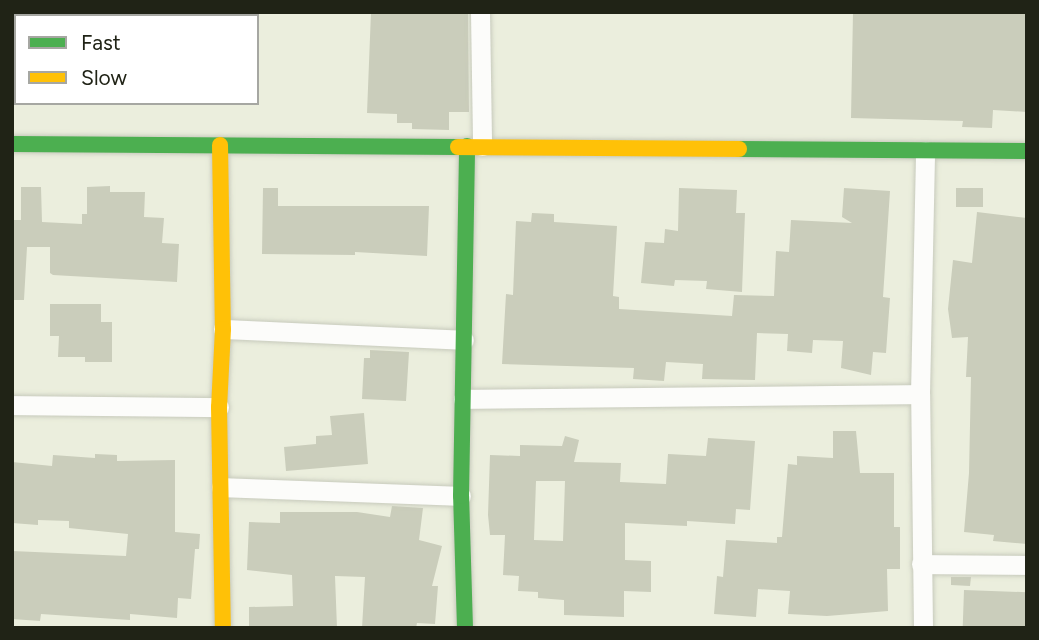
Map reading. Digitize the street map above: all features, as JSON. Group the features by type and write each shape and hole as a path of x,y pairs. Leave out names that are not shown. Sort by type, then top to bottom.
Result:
{"street":[{"path":"465,628 461,496 464,340 480,12"},
{"path":"12,144 1027,151"},
{"path":"220,145 223,329 219,407 223,628"},
{"path":"923,628 920,394 925,151"},
{"path":"223,329 464,340"},
{"path":"463,399 920,394"},
{"path":"12,405 219,407"},
{"path":"221,487 461,496"},
{"path":"921,564 1027,565"}],"building":[{"path":"371,12 468,12 469,112 449,112 449,130 412,129 412,123 397,123 397,114 367,113"},
{"path":"853,12 1027,12 1027,112 993,110 992,128 962,127 963,121 851,118"},
{"path":"110,186 110,192 145,192 144,217 164,218 162,243 179,244 177,282 53,275 50,273 50,247 27,247 24,300 12,300 12,220 21,220 21,187 41,187 42,222 82,224 82,214 87,214 87,187"},
{"path":"263,188 278,188 278,206 429,206 427,256 355,252 355,255 262,254"},
{"path":"679,188 737,190 736,213 745,213 742,292 706,289 707,281 675,280 674,286 641,283 645,242 664,243 665,229 678,231"},
{"path":"844,188 890,191 883,297 890,298 886,353 873,352 871,375 841,368 843,341 813,340 812,353 787,351 788,334 757,333 755,380 702,379 703,364 666,362 664,381 633,379 634,368 502,364 506,294 513,295 516,221 531,222 532,213 554,214 554,222 617,226 613,296 619,297 619,309 732,316 734,295 774,296 776,251 789,252 791,220 852,223 842,217"},
{"path":"956,188 983,188 983,207 956,207"},
{"path":"977,212 1027,218 1027,544 993,541 994,535 964,532 969,473 971,377 966,377 968,337 952,338 948,309 953,260 972,263"},
{"path":"50,304 101,304 101,322 112,322 112,362 85,362 85,357 58,357 59,336 50,336"},
{"path":"370,350 409,352 406,401 362,399 364,358 370,358"},
{"path":"364,413 368,464 286,471 284,447 316,444 316,436 332,435 330,416"},
{"path":"833,431 856,431 860,473 894,473 894,527 900,527 900,569 887,569 888,611 827,616 788,614 790,591 758,589 756,617 714,614 717,576 723,577 726,540 777,543 777,537 782,537 788,464 797,465 797,456 833,458"},
{"path":"565,436 579,440 574,462 621,463 620,482 666,484 668,454 706,456 708,438 755,441 750,510 736,509 735,524 687,521 687,526 625,523 625,560 651,561 651,592 624,591 624,617 564,615 564,600 538,598 538,592 518,591 519,576 503,575 505,535 490,535 488,515 490,455 520,456 520,445 562,446","holes":["536,481 565,481 563,541 534,540"]},
{"path":"95,454 117,455 117,461 175,460 175,532 200,534 199,549 195,549 191,599 178,598 177,618 130,614 130,620 41,614 40,621 12,619 12,551 126,556 128,534 69,528 69,521 38,520 38,525 12,523 12,462 52,466 53,455 95,458"},
{"path":"392,506 423,508 419,540 442,546 432,586 438,586 435,624 417,623 416,628 362,628 365,577 335,576 337,628 249,628 249,607 293,606 292,575 247,570 249,522 280,523 280,512 357,512 390,517"},
{"path":"951,577 971,577 970,586 951,585"},
{"path":"964,590 1027,592 1026,628 963,628"}],"traffic: fast":[{"path":"12,144 458,147"},
{"path":"465,628 461,496 467,146"},
{"path":"739,149 1027,151"}],"traffic: slow":[{"path":"220,145 223,329 219,407 223,628"},
{"path":"458,147 739,149"}]}
